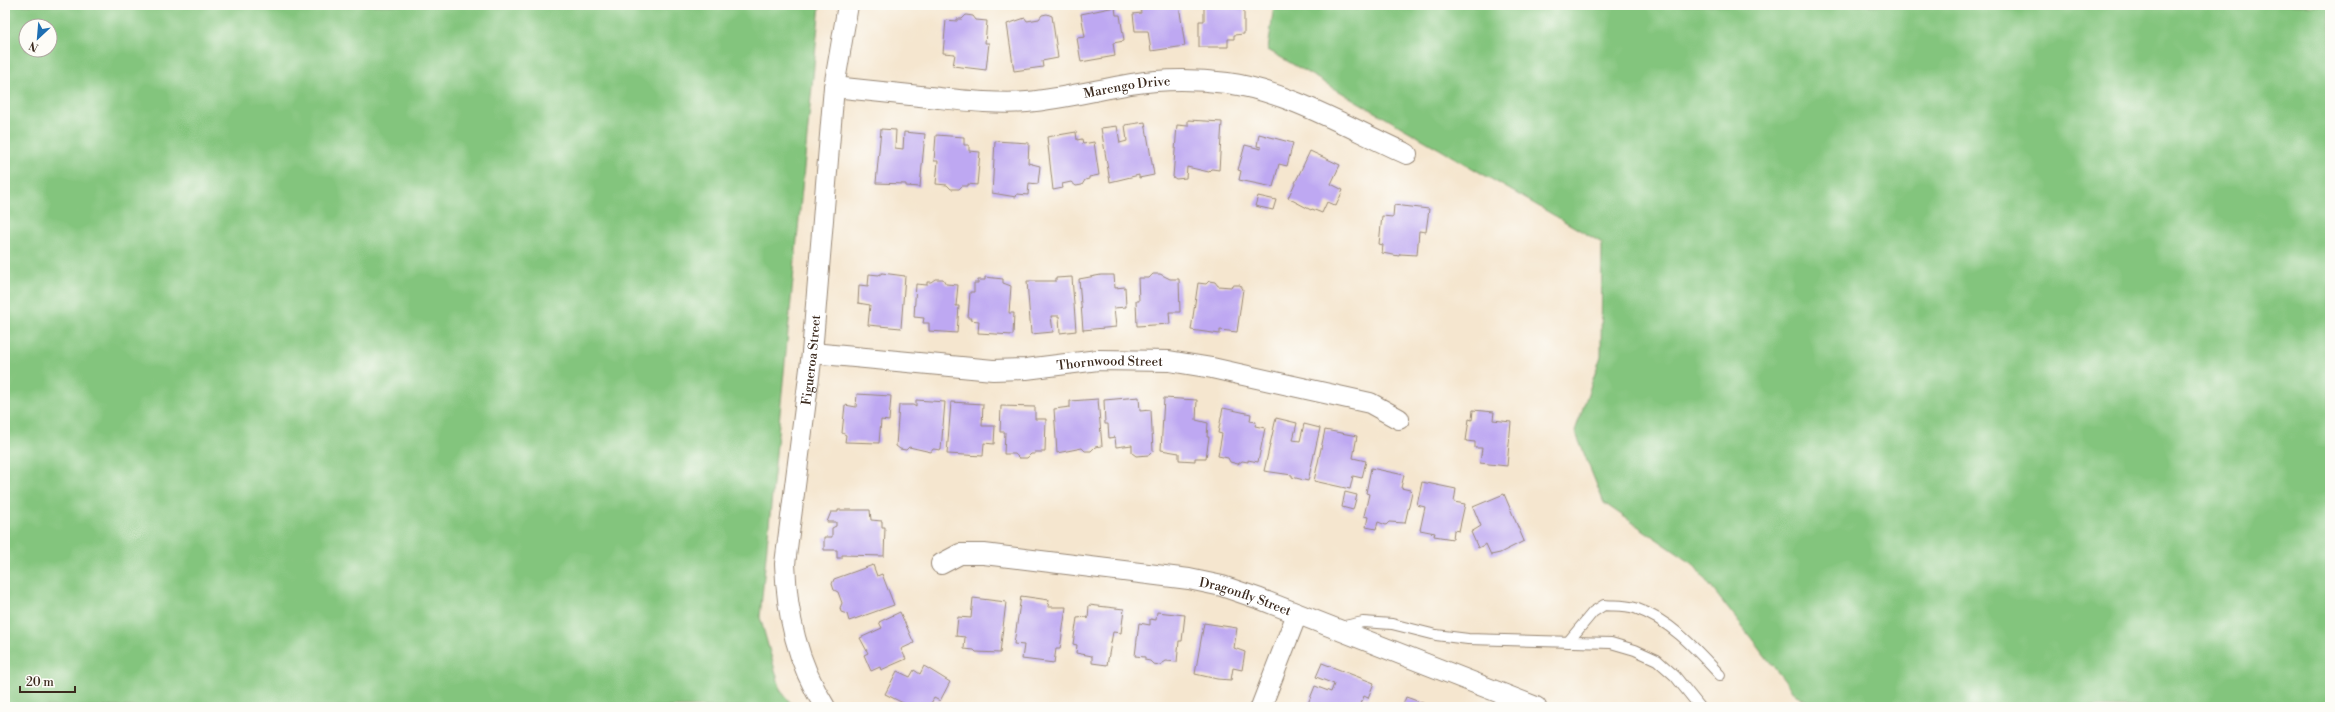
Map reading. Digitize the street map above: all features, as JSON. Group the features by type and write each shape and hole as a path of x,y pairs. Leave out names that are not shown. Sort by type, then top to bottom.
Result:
{"street":[{"name":"Figueroa Street","path":"825,707 813,688 801,661 793,633 786,594 785,564 812,353 834,87 848,5"},
{"name":"Marengo Drive","path":"834,87 990,103 1026,102 1132,84 1161,81 1190,80 1228,84 1257,90 1298,104 1407,154"},
{"name":"Thornwood Street","path":"812,353 993,370 1026,369 1098,360 1170,361 1212,368 1370,403 1399,419"},
{"name":"Dragonfly Street","path":"941,564 960,554 984,554 1189,579 1228,588 1536,707"},
{"path":"1261,707 1297,614"}],"lane":[{"path":"1568,642 1593,612 1604,605 1634,608 1664,622 1694,646 1720,675"},
{"path":"1335,629 1363,622 1392,624 1436,635 1468,639 1611,643 1635,650 1657,660 1675,676 1700,707"}],"green space":[{"path":"5,5 820,5 760,617 781,691 794,707 5,707"},
{"path":"1274,5 2330,5 2330,707 1816,707 1795,694 1693,564 1604,503 1575,431 1601,356 1602,243 1268,50"}],"building":[{"path":"1140,5 1179,5 1185,46 1151,51 1148,31 1135,31 1133,14 1141,13"},
{"path":"1204,5 1244,5 1244,34 1234,35 1234,39 1228,39 1228,47 1199,47 1199,21 1204,21"},
{"path":"1115,7 1116,15 1120,15 1124,41 1113,43 1115,56 1081,62 1077,38 1085,37 1081,14"},
{"path":"1047,14 1052,16 1058,58 1042,61 1043,67 1014,71 1007,24 1025,18 1027,21 1039,19 1042,15"},
{"path":"966,15 973,16 976,20 987,21 985,43 989,43 986,70 953,66 955,54 943,53 946,20 957,21 957,19 962,19"},
{"path":"1188,120 1222,122 1219,170 1212,169 1209,172 1187,167 1186,178 1176,179 1173,177 1177,125 1188,126"},
{"path":"1145,122 1154,175 1139,178 1139,175 1110,182 1101,128 1117,126 1120,143 1127,141 1125,125"},
{"path":"881,129 896,130 895,148 903,149 904,132 925,134 920,187 906,186 906,184 876,183"},
{"path":"1076,132 1077,140 1082,139 1083,144 1094,142 1099,175 1089,177 1089,179 1085,180 1082,185 1076,186 1071,182 1062,184 1063,188 1053,190 1047,137"},
{"path":"1259,134 1293,143 1287,166 1279,164 1273,187 1239,180 1241,171 1238,170 1245,145 1261,149 1261,147 1257,146"},
{"path":"936,135 964,137 964,145 969,145 969,151 980,152 977,185 968,184 968,186 962,186 959,189 951,189 947,185 936,184 938,161 934,161"},
{"path":"995,141 1029,143 1028,163 1040,166 1038,184 1029,183 1028,195 1017,194 1016,197 992,193"},
{"path":"1310,151 1340,165 1331,184 1343,190 1336,206 1327,202 1322,213 1312,209 1311,210 1288,198"},
{"path":"1258,196 1276,200 1273,210 1255,206"},
{"path":"1394,205 1429,209 1426,232 1419,231 1417,255 1400,254 1399,256 1382,253 1383,245 1379,244 1382,216 1393,217"},
{"path":"882,273 905,276 901,328 868,325 870,305 858,303 859,285 868,286 869,274 879,275"},
{"path":"1153,274 1160,274 1170,279 1179,279 1180,312 1169,312 1170,324 1137,326 1136,301 1139,301 1138,278 1149,278"},
{"path":"1101,275 1114,275 1115,288 1125,287 1126,307 1114,308 1116,327 1083,330 1079,279"},
{"path":"985,277 1003,279 1003,283 1011,286 1009,313 1014,313 1013,335 978,333 979,321 970,320 971,318 968,318 970,292 974,292 974,283 978,283 978,280 985,280"},
{"path":"1072,277 1076,331 1060,333 1059,316 1051,316 1053,332 1031,334 1027,281 1056,281 1056,278"},
{"path":"935,279 943,279 946,284 958,285 956,306 959,306 957,333 929,331 929,323 923,323 924,318 914,317 916,284 927,285 927,282 931,282"},
{"path":"1209,281 1215,282 1218,286 1231,287 1234,285 1240,285 1243,289 1237,332 1220,330 1220,334 1191,330 1198,283 1206,284"},
{"path":"857,394 891,396 889,421 881,420 879,443 845,442 846,435 842,433 845,405 856,407"},
{"path":"1139,397 1140,411 1151,410 1153,451 1149,455 1136,456 1132,453 1132,445 1116,447 1115,437 1109,438 1108,424 1105,424 1104,400"},
{"path":"1164,398 1197,400 1196,420 1208,423 1207,437 1209,437 1206,458 1195,458 1195,461 1179,460 1179,453 1161,450"},
{"path":"1098,399 1102,446 1095,447 1091,451 1085,451 1082,448 1057,453 1054,409 1070,407 1070,401"},
{"path":"916,400 945,402 941,450 933,449 931,452 909,447 906,450 900,449 896,446 899,405 913,405 916,407"},
{"path":"951,402 983,404 982,426 995,426 994,444 984,443 983,456 947,454"},
{"path":"1001,406 1035,407 1035,419 1046,419 1045,452 1035,452 1035,454 1031,454 1027,458 1019,458 1015,454 1004,454 1005,432 1000,432"},
{"path":"1223,408 1251,414 1250,421 1256,422 1255,426 1265,428 1258,462 1248,460 1248,462 1242,461 1238,464 1230,462 1228,458 1218,456 1222,434 1218,433"},
{"path":"1473,410 1494,412 1493,420 1511,422 1507,466 1480,463 1482,448 1475,448 1475,442 1466,441 1469,419 1472,420"},
{"path":"1276,418 1297,423 1293,440 1300,441 1304,424 1320,428 1308,481 1292,477 1292,475 1264,471"},
{"path":"1325,430 1357,436 1353,458 1366,461 1362,478 1353,476 1350,489 1314,481"},
{"path":"1371,468 1404,475 1401,488 1412,492 1405,523 1389,522 1386,525 1378,522 1376,529 1366,527 1368,517 1364,516 1369,494 1366,493"},
{"path":"1422,482 1456,489 1454,502 1465,504 1459,531 1454,530 1453,539 1434,536 1435,533 1420,530 1425,507 1417,505"},
{"path":"1345,492 1357,495 1353,510 1342,507"},
{"path":"1504,494 1524,541 1500,553 1491,555 1486,544 1478,548 1471,532 1481,526 1473,507"},
{"path":"838,510 870,510 871,520 882,521 882,527 885,527 884,556 842,555 842,558 837,558 837,550 824,550 824,537 832,537 832,528 836,526 836,522 827,522 831,512 838,512"},
{"path":"873,565 877,576 882,574 894,605 849,621 847,614 841,612 840,608 842,603 838,592 834,590 832,584 834,579"},
{"path":"1021,596 1049,600 1048,607 1066,607 1060,649 1056,649 1054,663 1022,659 1024,645 1014,644"},
{"path":"973,598 1006,602 1000,653 976,652 974,650 964,649 965,637 956,636 958,617 971,618"},
{"path":"1089,605 1124,609 1121,633 1113,632 1107,665 1092,663 1092,656 1076,653 1077,645 1073,644 1077,618 1087,617 1088,619"},
{"path":"900,612 914,643 901,649 906,659 881,670 880,667 871,671 864,655 868,653 860,638 882,628 879,622"},
{"path":"1157,612 1185,615 1182,641 1179,641 1177,662 1166,661 1160,665 1153,664 1150,661 1145,660 1145,657 1135,656 1139,623 1150,625 1150,619 1156,620"},
{"path":"1204,623 1237,628 1234,648 1245,652 1242,670 1233,668 1231,680 1217,679 1195,674"},
{"path":"1322,663 1374,683 1368,698 1364,696 1360,707 1307,706 1315,686 1331,692 1334,684 1316,677"},
{"path":"924,666 950,682 940,701 934,698 929,707 911,707 885,694 897,671 910,677 914,670 920,674"},
{"path":"1406,697 1434,707 1402,707"}]}
